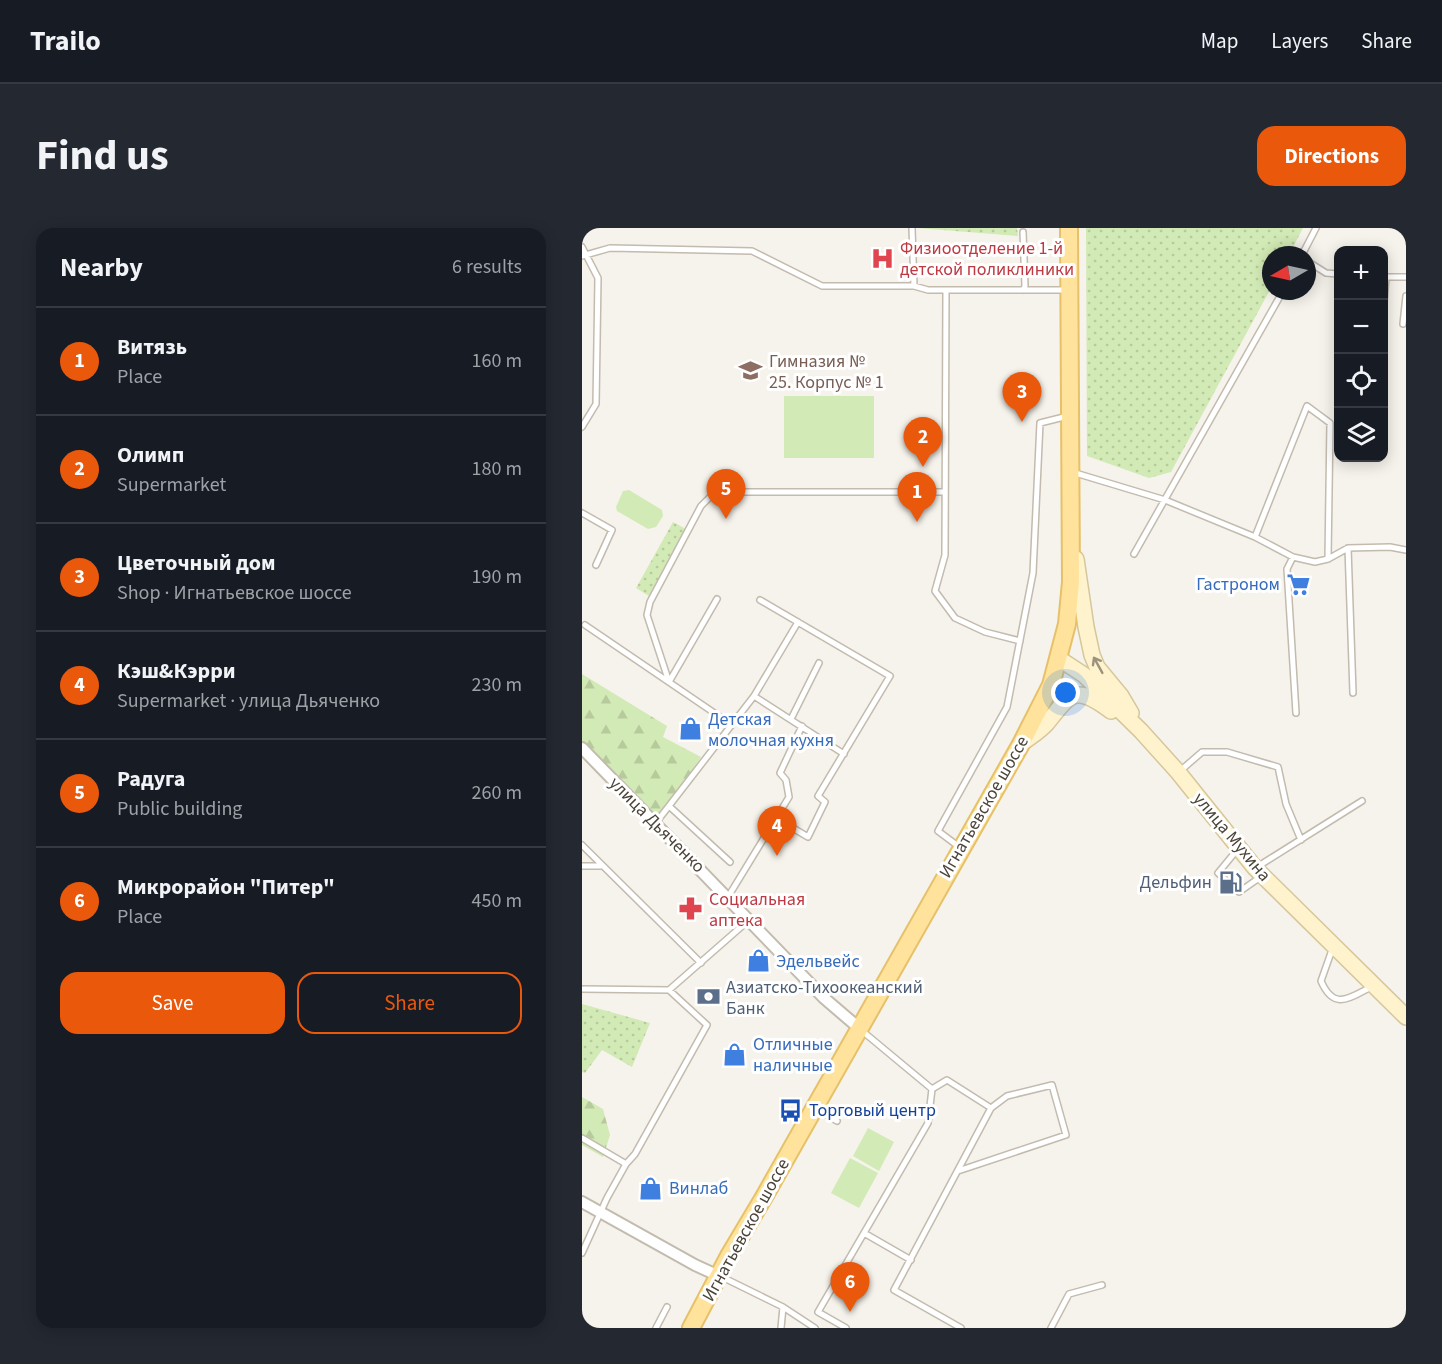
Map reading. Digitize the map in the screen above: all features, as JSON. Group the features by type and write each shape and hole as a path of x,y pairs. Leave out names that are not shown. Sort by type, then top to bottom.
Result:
{"main road":[{"name":"Игнатьевское шоссе","path":"691,1328 960,848 1021,744 1042,704 1058,658 1067,624 1071,582 1069,228"},
{"path":"1071,526 1092,655 1097,667 1121,696 1141,731"},
{"name":"улица Мухина","path":"1058,658 1084,675 1141,731 1178,772 1238,849 1259,872 1406,1017"},
{"path":"1021,744 1046,723 1064,700 1081,695 1089,696 1100,702 1141,731"}],"street":[{"name":"улица Дьяченко","path":"582,748 824,998 859,1028"},
{"path":"582,1202 695,1266 719,1276"}],"lane":[{"path":"912,228 914,286"},
{"path":"1307,246 1316,228"},
{"path":"1023,232 1025,286 1023,290"},
{"path":"582,247 584,256 598,278 596,404 582,427"},
{"path":"584,256 610,248 752,251 822,286 914,286 928,290 1069,290"},
{"path":"1316,267 1326,273 1334,274"},
{"path":"1388,277 1406,277"},
{"path":"1023,279 1023,290"},
{"path":"946,290 945,555 935,591 955,618 985,632 1020,641"},
{"path":"1403,324 1406,296"},
{"path":"1134,554 1278,300"},
{"path":"1255,537 1307,406 1330,423 1328,559"},
{"path":"960,848 938,831 1006,706 1033,573 1040,423 1070,416"},
{"path":"1071,471 1165,500 1255,537 1293,557 1315,562 1328,559 1348,548 1390,547 1406,550"},
{"path":"669,682 647,615 650,602 701,506 710,497 722,492 945,492"},
{"path":"582,513 614,531 596,565"},
{"path":"1348,548 1353,693"},
{"path":"1293,557 1287,569 1296,713"},
{"path":"669,682 717,599"},
{"path":"760,600 890,676 818,796 825,802 808,837 776,818"},
{"path":"655,824 754,696 798,622"},
{"path":"585,625 732,725"},
{"path":"791,719 819,663"},
{"path":"754,696 844,754"},
{"path":"728,897 789,797 786,780 780,773 802,726"},
{"path":"1178,772 1202,752 1227,752 1278,767 1286,804 1301,840"},
{"path":"1238,849 1218,873 1239,892 1259,872 1301,840 1362,801"},
{"path":"669,806 730,862"},
{"path":"582,845 701,963"},
{"path":"582,866 603,866"},
{"path":"582,989 669,990 749,920"},
{"path":"1333,945 1321,981 1330,995 1344,1001 1374,985"},
{"path":"582,1253 627,1164 635,1154 707,1025 669,990"},
{"path":"859,1028 932,1089"},
{"path":"932,1089 947,1080 991,1108"},
{"path":"958,1171 1066,1135 1052,1085 1006,1096 991,1108 894,1290 961,1328"},
{"path":"846,1328 818,1312 928,1124 932,1089"},
{"path":"814,1108 837,1121"},
{"path":"582,1138 627,1164"},
{"path":"864,1233 911,1260"},
{"path":"719,1276 783,1307 815,1328"},
{"path":"1051,1328 1069,1294 1102,1285"},
{"path":"656,1328 667,1306"},
{"path":"781,1328 783,1307"}],"green space":[{"path":"917,228 1017,228 1018,236"},
{"path":"1086,228 1303,228 1294,246 1262,246 1262,300 1264,300 1171,472 1149,478 1087,456"},
{"path":"784,396 874,396 874,458 784,458"},
{"path":"629,490 662,510 663,516 656,527 648,529 617,511 616,507 623,491"},
{"path":"673,522 686,529 649,596 636,588"},
{"path":"582,674 667,726 663,737 701,757 655,824 582,748"},
{"path":"582,1004 650,1023 632,1067 602,1050 585,1073 582,1072"},
{"path":"582,1097 603,1109 610,1135 603,1157 582,1145"},
{"path":"868,1128 894,1142 879,1171 853,1156"},
{"path":"850,1158 878,1173 859,1208 831,1193"}],"place":[{"name":"Физиоотделение 1-й детской поликлиники","path":"882,258"},
{"name":"Гимназия № 25. Корпус № 1","path":"751,371"},
{"name":"Цветочный дом","path":"1022,422"},
{"name":"Олимп","path":"923,467"},
{"name":"Радуга","path":"726,519"},
{"name":"Витязь","path":"917,522"},
{"name":"Гастроном","path":"1298,584"},
{"name":"Детская молочная кухня","path":"690,729"},
{"name":"Кэш&Кэрри","path":"777,856"},
{"name":"Дельфин","path":"1230,882"},
{"name":"Социальная аптека","path":"691,909"},
{"name":"Эдельвейс","path":"758,961"},
{"name":"Азиатско-Тихоокеанский Банк","path":"708,997"},
{"name":"Отличные наличные","path":"735,1054"},
{"name":"Торговый центр","path":"791,1110"},
{"name":"Винлаб","path":"651,1188"},
{"name":"Микрорайон \"Питер\"","path":"850,1312"}]}
